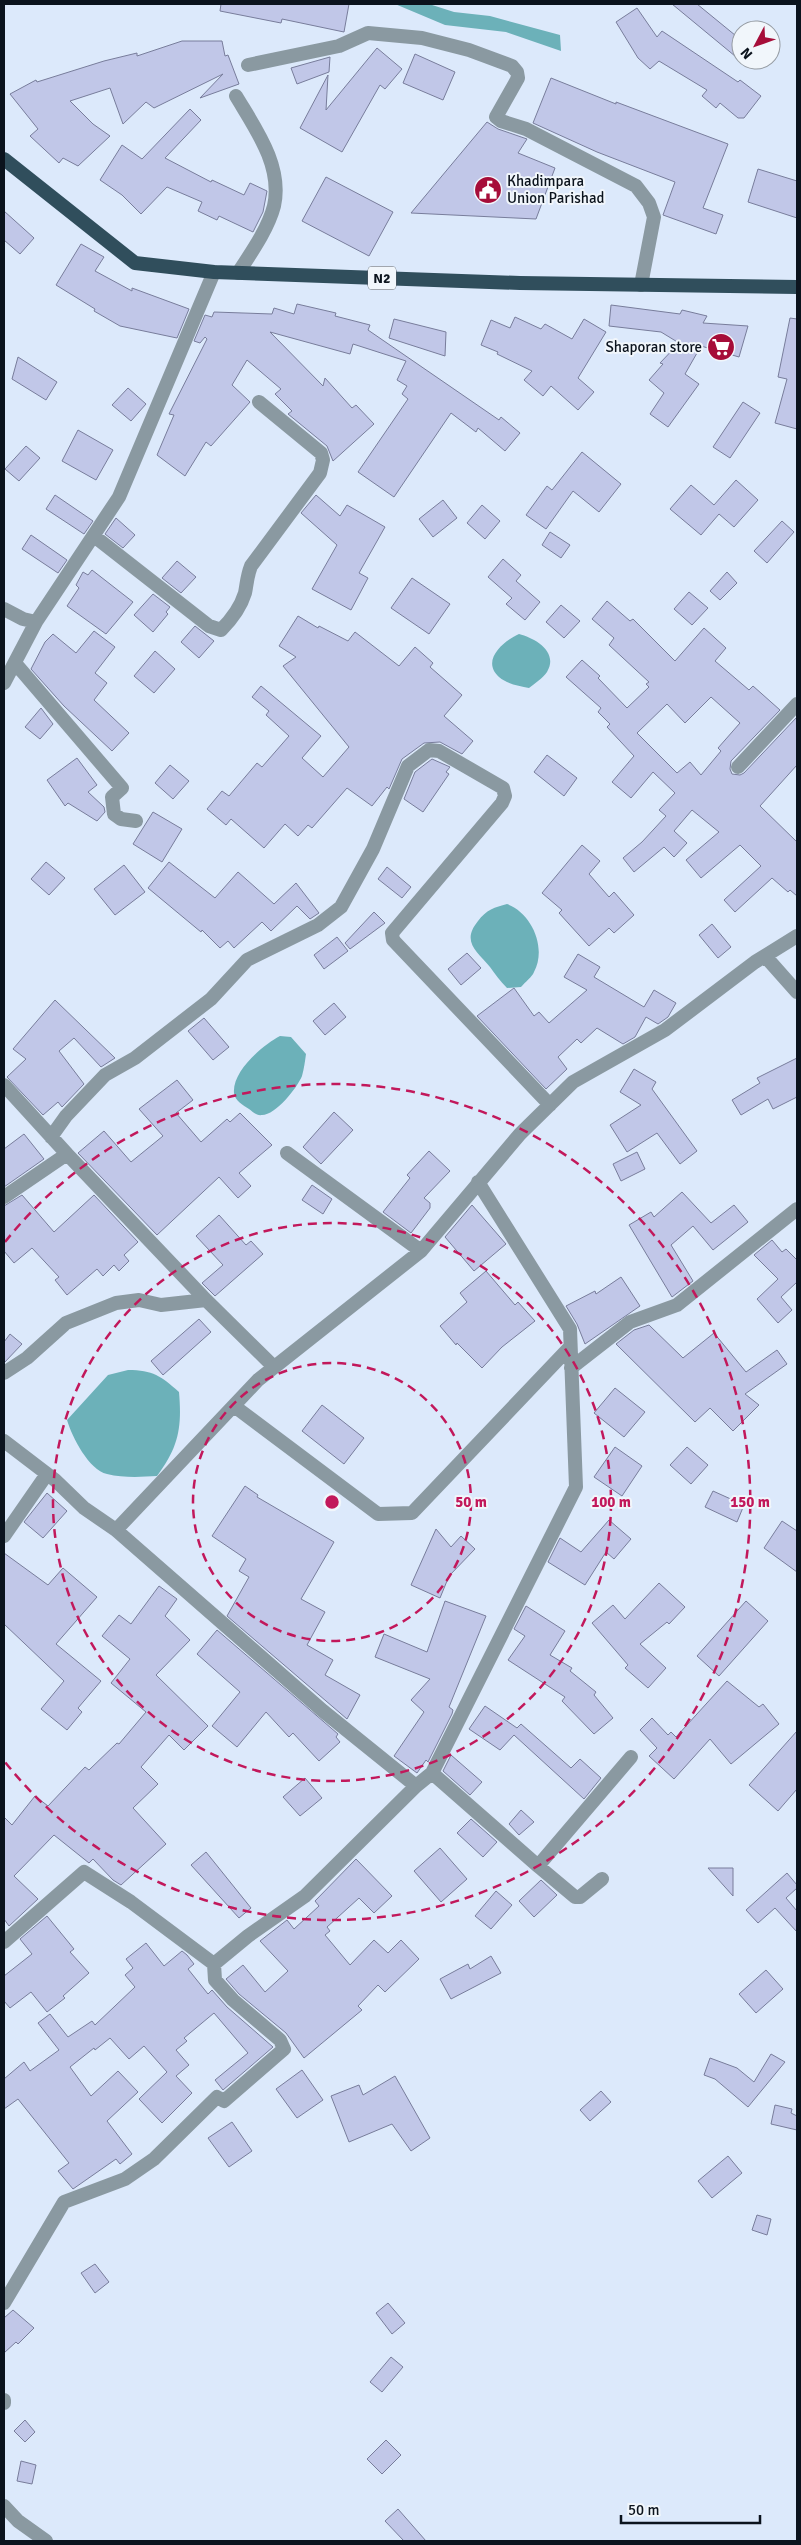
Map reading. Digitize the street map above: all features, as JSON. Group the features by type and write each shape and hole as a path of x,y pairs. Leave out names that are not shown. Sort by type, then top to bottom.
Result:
{"highway":[{"name":"N2","path":"4,159 135,263 214,272 510,283 797,287"}],"street":[{"path":"248,65 339,46 368,33 422,38 469,50 512,66 518,72 518,78 496,117 526,129 636,186 649,203 654,217 641,285"},
{"path":"236,96 263,142 275,179 274,206 257,243 238,273"},
{"path":"4,683 36,622 119,497 214,272"},
{"path":"94,536 209,626 221,630 241,602 245,592 246,578 251,566 320,473 323,460 321,453 259,402"},
{"path":"4,609 23,619 36,622"},
{"path":"15,663 122,788 112,797 114,814 121,819 136,821"},
{"path":"738,767 797,704"},
{"path":"51,1137 66,1116 105,1075 135,1058 211,999 247,960 318,925 341,907 373,849 408,766 429,750 439,751 503,788 505,796 502,803 392,933 393,940 550,1105"},
{"path":"116,1530 234,1406 274,1367 421,1251 520,1134 573,1082 665,1030 764,956 797,936"},
{"path":"764,956 797,992"},
{"path":"4,1085 206,1300 274,1367"},
{"path":"287,1153 421,1251"},
{"path":"4,1197 67,1154"},
{"path":"214,1964 248,1936 305,1896 416,1786 432,1773 576,1487 570,1329 478,1182"},
{"path":"571,1368 630,1322 677,1305 797,1209"},
{"path":"4,1373 27,1358 66,1323 116,1303 139,1300 161,1305 206,1300"},
{"path":"234,1406 378,1514 412,1513 570,1347"},
{"path":"4,1441 47,1474 84,1508 116,1530 323,1711 416,1786"},
{"path":"4,1536 47,1474"},
{"path":"538,1866 631,1758"},
{"path":"432,1773 575,1897 580,1897 602,1879"},
{"path":"4,1942 84,1872 131,1902 214,1964 216,1980 233,2000 280,2040 284,2049 224,2101 216,2097 154,2159 125,2180 64,2202 4,2303"},
{"path":"4,2506 18,2520 46,2541"}],"shaded area":[{"path":"395,4 429,4 454,12 490,16 560,35 561,51 506,32 445,25"},
{"path":"519,634 532,639 544,647 550,658 547,672 529,688 502,679 494,671 492,664 497,651 507,641"},
{"path":"507,904 524,915 535,932 538,942 538,963 533,974 521,987 507,988 476,951 471,941 473,928 481,917 499,906"},
{"path":"280,1036 291,1037 306,1054 302,1076 291,1094 279,1106 268,1114 258,1115 238,1101 234,1093 235,1085 243,1068 257,1052"},
{"path":"128,1370 144,1371 156,1375 179,1392 180,1416 177,1436 170,1456 157,1476 119,1476 100,1471 82,1452 67,1420 108,1375"}],"building":[{"path":"221,4 349,4 344,32 282,19 281,23 220,11"},
{"path":"672,4 697,4 731,32 731,53"},
{"path":"637,8 657,37 662,31 738,82 740,80 761,96 744,118 738,118 720,103 716,108 702,96 707,90 659,61 650,69 638,58 616,22"},
{"path":"182,41 222,41 225,56 228,55 239,84 200,98 223,74 154,108 146,102 123,124 110,88 70,101 93,124 110,136 78,166 63,158 59,163 30,136 38,129 10,94 36,80 37,82 104,61 137,53 137,56"},
{"path":"377,48 402,69 385,89 380,85 342,152 300,128 328,75 326,110"},
{"path":"415,54 455,72 443,100 403,83"},
{"path":"330,57 329,72 297,84 291,68"},
{"path":"551,78 616,104 616,102 728,144 703,208 723,215 716,234 663,215 675,182 597,152 533,123"},
{"path":"190,109 201,120 165,158 211,182 212,180 244,195 250,183 267,191 263,212 253,232 219,216 217,220 198,211 202,202 167,187 141,214 122,195 100,180 122,145 142,159"},
{"name":"Khadimpara Union Parishad","path":"487,122 498,129 527,139 518,153 555,168 536,219 411,213"},
{"path":"758,169 797,181 797,218 748,202"},
{"path":"326,177 393,212 369,256 302,221"},
{"path":"4,211 34,238 20,254 4,240"},
{"path":"81,244 104,257 95,271 132,291 132,288 189,309 177,338 120,326 56,285"},
{"path":"297,304 336,313 335,316 370,325 368,330 499,420 501,417 520,433 505,451 478,428 476,432 451,413 394,497 358,472 408,399 402,394 407,386 397,380 406,361 353,344 350,354 270,332 323,386 325,378 352,408 356,405 374,424 333,461 327,446 288,414 292,411 275,394 281,389 247,360 232,385 250,402 211,446 206,442 185,476 157,455 174,415 169,414 207,339 205,337 200,343 194,341 205,315 212,317 214,312 272,314 274,308 294,314"},
{"path":"611,305 680,314 682,310 707,316 703,323 748,326 739,357 701,346 685,374 699,384 668,427 650,414 664,393 649,380 663,364 660,363 679,343 661,332 609,326"},
{"path":"515,317 541,329 545,324 572,339 584,319 606,332 578,378 594,392 578,410 551,386 543,396 524,380 532,371 481,345 491,320 510,328"},
{"path":"790,318 797,319 797,429 775,423 787,379 778,377"},
{"path":"394,319 446,332 445,356 389,338"},
{"path":"18,357 57,382 46,400 12,379"},
{"path":"128,388 146,404 131,421 112,405"},
{"path":"743,402 760,413 730,458 713,447"},
{"path":"78,430 113,450 96,480 62,461"},
{"path":"26,446 40,458 19,481 5,469"},
{"path":"582,452 621,484 599,512 573,491 546,529 526,515 547,486 552,490"},
{"path":"736,480 758,500 734,527 719,514 701,535 670,509 691,485 714,505"},
{"path":"55,495 93,521 84,534 46,509"},
{"path":"316,495 340,516 347,505 385,527 359,573 368,578 351,610 312,589 337,545 301,513"},
{"path":"443,500 457,518 433,537 419,519"},
{"path":"482,505 500,521 485,539 467,523"},
{"path":"116,518 135,535 123,548 105,534"},
{"path":"782,521 794,532 767,563 754,551"},
{"path":"550,532 570,545 561,558 542,545"},
{"path":"31,535 67,560 58,573 22,549"},
{"path":"503,559 521,575 516,581 540,602 525,620 506,604 512,598 488,577"},
{"path":"177,561 196,577 181,593 162,578"},
{"path":"92,570 133,602 106,634 67,606 79,588 76,585 83,572 88,575"},
{"path":"727,572 737,583 720,600 710,591"},
{"path":"412,578 450,604 429,634 391,608"},
{"path":"689,592 708,608 692,625 674,609"},
{"path":"153,594 170,607 166,612 168,614 153,632 134,615"},
{"path":"607,601 630,621 633,619 675,661 704,628 726,648 715,661 749,690 753,686 780,710 731,761 730,769 732,774 740,775 744,773 797,717 797,765 760,806 797,842 797,896 790,890 788,892 772,878 735,912 724,900 761,866 740,845 701,878 686,860 719,832 692,810 674,831 687,843 674,857 664,847 634,872 623,858 642,842 666,816 659,810 675,793 653,772 631,798 612,782 634,756 607,727 610,724 598,712 601,708 566,677 582,660 600,676 598,678 627,708 649,687 646,684 649,682 609,645 614,638 592,619","holes":["711,697 740,723 718,748 721,751 701,775 690,762 677,773 637,733 667,704 685,723"]},
{"path":"561,605 580,621 564,638 546,622"},
{"path":"298,616 318,628 319,626 348,641 355,632 399,666 415,647 433,663 430,667 462,695 444,716 473,741 462,754 440,742 424,743 402,759 389,789 387,787 372,806 347,788 312,828 308,825 298,836 285,824 264,848 231,819 226,825 207,809 222,791 229,796 257,763 262,767 289,736 266,715 269,711 252,697 261,686 321,736 302,758 323,777 349,747 283,666 296,657 279,646"},
{"path":"195,626 214,641 199,658 181,642"},
{"path":"94,631 115,647 95,673 107,683 94,700 129,733 112,751 64,706 31,669 45,642 53,634 76,653"},
{"path":"155,651 175,669 154,693 134,676"},
{"path":"41,708 53,724 40,739 25,727"},
{"path":"547,755 577,778 564,796 534,772"},
{"path":"77,758 97,785 88,792 104,807 105,812 97,821 68,803 65,806 47,780"},
{"path":"432,759 450,767 446,772 449,774 423,812 404,799 415,772"},
{"path":"170,765 189,781 173,799 155,783"},
{"path":"153,812 182,829 162,862 133,844"},
{"path":"582,845 600,861 589,874 609,897 614,892 634,915 614,933 609,928 589,946 559,913 562,910 542,893"},
{"path":"46,862 65,878 49,895 31,879"},
{"path":"169,862 215,898 238,872 274,904 296,883 319,913 310,919 297,906 271,931 262,922 234,948 228,941 220,948 202,930 201,932 148,888"},
{"path":"124,865 145,892 115,915 94,889"},
{"path":"387,867 411,887 402,898 378,879"},
{"path":"374,912 385,923 350,949 345,943"},
{"path":"712,924 731,947 718,958 699,935"},
{"path":"337,937 348,951 324,969 314,955"},
{"path":"467,953 481,968 461,985 448,969"},
{"path":"578,954 600,967 594,977 644,1007 654,990 676,1003 668,1017 658,1024 646,1017 635,1037 623,1044 597,1028 581,1043 577,1039 558,1057 567,1069 546,1089 477,1016 514,988 534,1016 539,1012 549,1023 587,990 564,977"},
{"path":"55,1000 115,1058 101,1067 74,1038 59,1051 84,1084 62,1107 58,1102 43,1115 7,1077 26,1059 13,1049"},
{"path":"334,1003 346,1017 325,1035 313,1021"},
{"path":"204,1018 229,1047 213,1060 188,1031"},
{"path":"797,1058 797,1097 773,1109 768,1099 741,1115 732,1100 760,1083 757,1078"},
{"path":"634,1069 656,1082 652,1089 697,1151 680,1164 657,1133 627,1152 610,1125 641,1105 620,1092"},
{"path":"177,1080 193,1100 176,1113 201,1142 227,1119 230,1122 240,1113 272,1145 239,1173 251,1186 238,1198 219,1177 157,1235 78,1153 104,1131 131,1162 163,1136 139,1109"},
{"path":"334,1112 353,1130 321,1164 303,1147"},
{"path":"24,1134 44,1159 4,1187 4,1149"},
{"path":"429,1151 450,1171 424,1198 430,1203 430,1208 411,1233 383,1212 410,1178 407,1175"},
{"path":"637,1152 645,1169 621,1181 613,1164"},
{"path":"312,1185 332,1199 323,1214 302,1200"},
{"path":"682,1192 711,1223 734,1205 748,1222 713,1250 693,1226 671,1245 693,1281 672,1297 629,1225 651,1212 654,1217"},
{"path":"22,1195 54,1232 94,1195 138,1242 124,1255 129,1261 119,1271 114,1265 103,1276 97,1269 67,1295 55,1280 59,1277 32,1248 14,1263 4,1251 4,1206"},
{"path":"472,1205 506,1244 474,1271 445,1237"},
{"path":"219,1215 246,1245 251,1241 263,1254 215,1296 202,1283 223,1265 196,1236"},
{"path":"772,1240 782,1252 786,1249 797,1260 797,1282 781,1297 792,1310 778,1323 757,1299 778,1279 754,1255"},
{"path":"486,1271 515,1305 518,1302 535,1321 502,1347 482,1368 457,1343 456,1345 440,1326 467,1302 460,1293"},
{"path":"621,1277 640,1306 585,1344 577,1324 566,1306 595,1291 596,1294"},
{"path":"199,1319 211,1332 163,1375 151,1361"},
{"path":"649,1325 683,1358 714,1333 746,1372 777,1350 787,1364 745,1394 759,1405 733,1431 710,1408 695,1422 616,1344 634,1330"},
{"path":"10,1334 22,1344 4,1363 4,1342"},
{"path":"615,1388 645,1412 624,1437 594,1413"},
{"path":"322,1405 364,1438 344,1464 302,1431"},
{"path":"615,1447 642,1466 622,1496 594,1477"},
{"path":"687,1447 708,1465 691,1484 670,1465"},
{"path":"245,1486 258,1495 257,1497 334,1542 301,1599 325,1612 307,1645 333,1660 325,1675 360,1695 347,1719 227,1616 249,1577 239,1571 246,1559 212,1536"},
{"path":"713,1491 744,1505 737,1522 705,1507"},
{"path":"47,1493 67,1511 43,1538 24,1522"},
{"path":"609,1520 631,1539 614,1559 606,1552 585,1585 548,1562 560,1538 581,1552"},
{"path":"782,1521 797,1531 797,1572 764,1548"},
{"path":"436,1529 451,1547 461,1536 475,1549 449,1576 440,1598 411,1585"},
{"path":"4,1553 48,1585 63,1568 97,1597 56,1644 101,1681 78,1708 82,1712 67,1730 41,1709 64,1681 4,1624"},
{"path":"659,1583 685,1607 669,1624 667,1622 640,1644 666,1668 648,1688 625,1668 628,1665 592,1623 613,1605 625,1619"},
{"path":"159,1586 177,1599 165,1616 190,1640 156,1675 208,1726 184,1750 169,1735 141,1767 158,1784 133,1808 166,1844 121,1885 113,1880 93,1859 89,1863 54,1835 14,1876 38,1899 9,1926 4,1919 4,1817 12,1825 35,1796 48,1806 85,1767 89,1770 117,1743 119,1744 146,1712 111,1683 130,1659 102,1636 119,1615 131,1624"},
{"path":"445,1601 486,1616 449,1707 453,1710 452,1714 428,1762 426,1760 417,1773 394,1756 424,1712 411,1700 430,1679 375,1657 384,1634 427,1652"},
{"path":"746,1601 768,1621 719,1676 697,1656"},
{"path":"526,1606 565,1631 550,1655 572,1668 570,1671 596,1692 594,1695 613,1718 594,1734 562,1701 565,1697 508,1660 525,1636 514,1629"},
{"path":"217,1630 338,1734 336,1737 340,1742 319,1761 293,1733 289,1737 266,1712 237,1747 212,1726 240,1692 197,1654"},
{"path":"727,1681 759,1707 763,1704 779,1724 731,1764 710,1739 674,1779 649,1756 657,1748 640,1730 652,1718 668,1735 671,1732 676,1737"},
{"path":"485,1706 517,1728 521,1724 571,1768 580,1759 601,1778 584,1799 514,1735 500,1750 469,1729"},
{"path":"797,1731 797,1789 778,1811 749,1785"},
{"path":"451,1755 482,1782 470,1795 443,1771"},
{"path":"305,1778 322,1798 300,1816 283,1797"},
{"path":"521,1810 534,1822 519,1835 509,1824"},
{"path":"471,1819 497,1842 483,1857 457,1833"},
{"path":"440,1848 467,1879 441,1902 414,1871"},
{"path":"206,1852 251,1908 239,1918 191,1865"},
{"path":"356,1859 392,1896 374,1913 359,1898 327,1927 330,1931 325,1935 350,1965 374,1940 388,1953 401,1940 419,1959 385,1992 378,1985 358,2006 362,2010 304,2058 286,2033 239,1994 226,1979 243,1965 265,1992 288,1971 260,1941 287,1920 294,1929 319,1906 315,1901"},
{"path":"708,1868 733,1868 733,1896"},
{"path":"787,1873 797,1885 797,1888 786,1898 797,1911 797,1932 775,1908 758,1923 746,1910"},
{"path":"541,1880 557,1895 534,1917 519,1901"},
{"path":"496,1891 512,1905 491,1929 475,1916"},
{"path":"47,1916 74,1949 70,1952 89,1973 63,1996 65,1998 47,2012 31,1992 10,2008 4,2001 4,1976 32,1954 20,1939"},
{"path":"146,1943 164,1966 182,1951 187,1955 194,1964 188,1969 208,1994 212,1990 227,2007 273,2047 223,2090 215,2080 248,2053 214,2013 184,2038 187,2041 176,2050 189,2065 176,2076 192,2093 162,2123 139,2099 167,2072 144,2046 129,2059 110,2038 95,2050 94,2048 70,2067 91,2096 118,2071 138,2092 107,2121 132,2154 120,2164 116,2159 73,2189 58,2171 69,2163 18,2099 4,2109 4,2079 24,2062 30,2071 59,2050 38,2023 50,2014 68,2037 92,2021 95,2025 135,1987 125,1975 133,1968 126,1959"},
{"path":"491,1956 501,1973 451,1999 440,1979 468,1964 470,1969"},
{"path":"766,1970 783,1989 756,2013 739,1994"},
{"path":"771,2054 785,2062 748,2107 715,2079 704,2075 710,2058 737,2068 754,2082"},
{"path":"302,2070 323,2100 297,2118 276,2089"},
{"path":"395,2076 430,2138 411,2151 392,2124 349,2142 331,2096 359,2085 363,2095"},
{"path":"601,2091 611,2102 590,2121 580,2110"},
{"path":"775,2105 792,2109 791,2113 797,2116 797,2130 771,2124"},
{"path":"232,2122 252,2151 229,2167 208,2138"},
{"path":"728,2156 742,2173 712,2198 698,2181"},
{"path":"757,2215 771,2219 767,2235 752,2230"},
{"path":"95,2264 109,2282 95,2293 81,2273"},
{"path":"388,2303 405,2323 392,2334 376,2313"},
{"path":"13,2310 34,2328 18,2344 16,2342 4,2353 4,2318"},
{"path":"391,2357 403,2367 382,2392 370,2382"},
{"path":"25,2420 35,2432 25,2442 14,2431"},
{"path":"386,2440 401,2455 382,2474 367,2459"},
{"path":"21,2461 36,2465 32,2484 17,2481"},
{"path":"398,2509 426,2541 404,2541 385,2521"}],"place":[{"name":"Khadimpara Union Parishad","path":"488,190"},
{"name":"Shaporan store","path":"721,347"}]}
